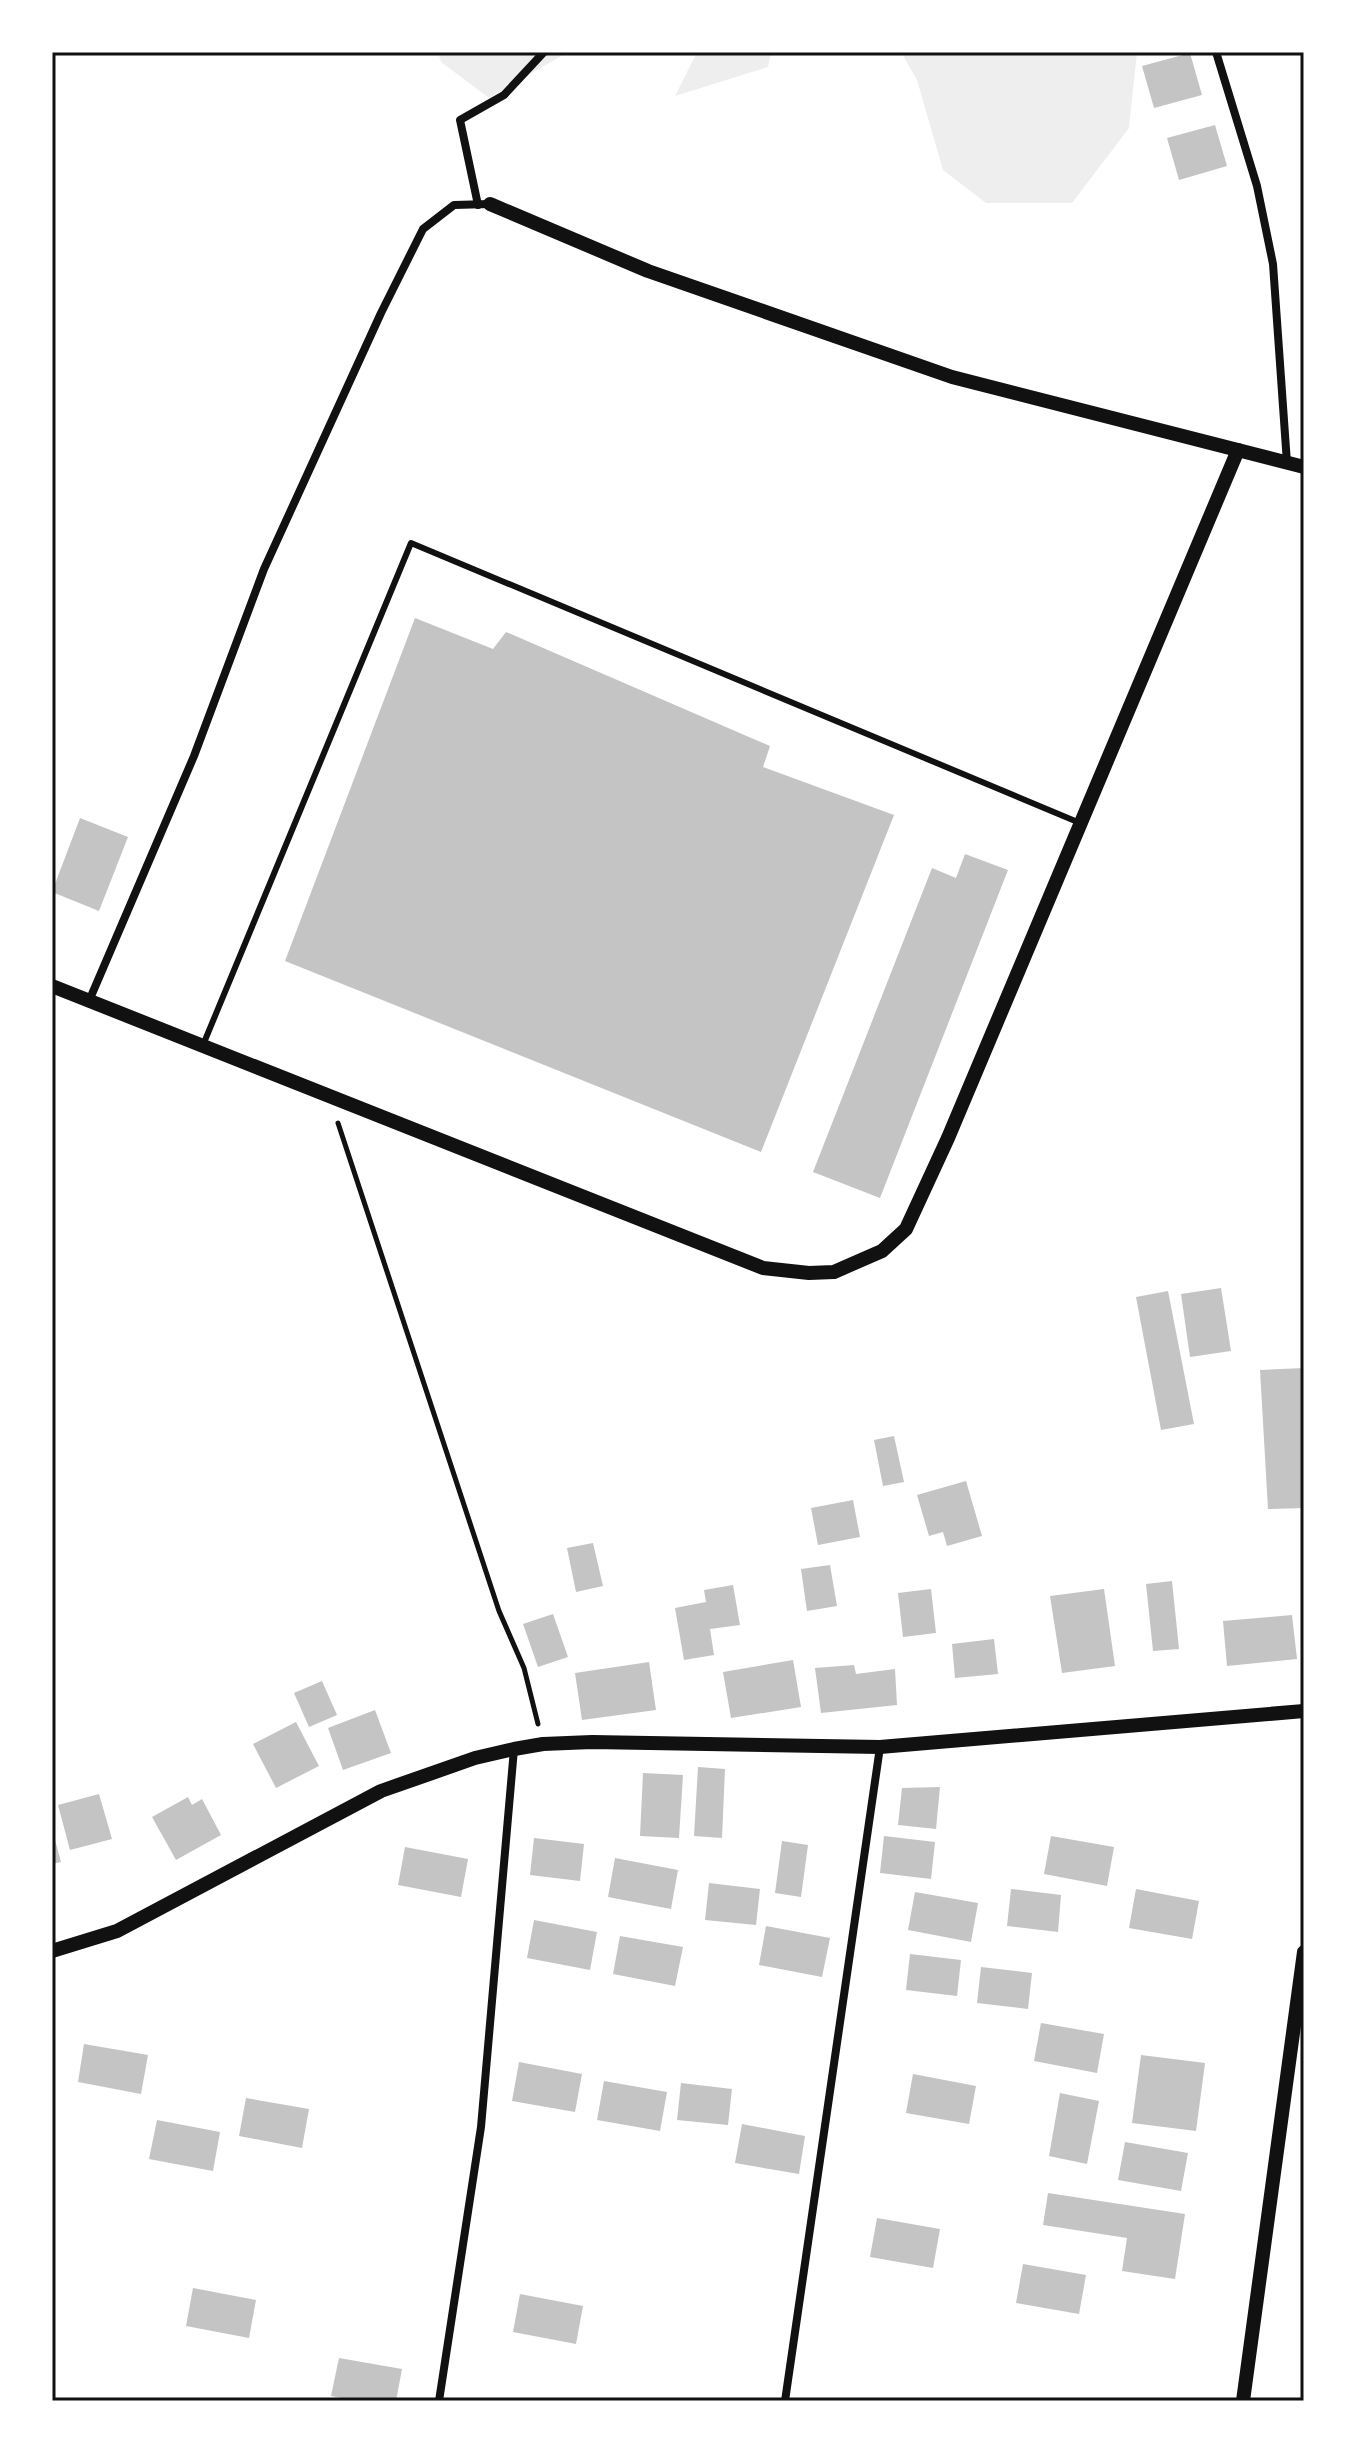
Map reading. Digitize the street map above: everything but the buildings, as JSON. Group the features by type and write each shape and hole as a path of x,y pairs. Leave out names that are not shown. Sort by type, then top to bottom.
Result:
{"street":[{"path":"484,205 460,120 504,95 544,52"},
{"path":"1216,52 1257,186 1273,264 1287,463"},
{"path":"89,1001 194,756 264,569 381,313 423,229 454,205 484,205 648,271 952,377 1304,467"},
{"path":"52,986 763,1268 809,1273 834,1272 882,1251 906,1229 948,1138 1238,450"},
{"path":"52,1951 117,1931 381,1791 475,1758 514,1749 592,1742 880,1747 1304,1711"},
{"path":"785,2401 880,1747"},
{"path":"439,2401 481,2127 514,1749"},
{"path":"1243,2401 1304,1952"}],"lane":[{"path":"202,1046 411,543 1080,823"}],"path":[{"path":"330,1098 499,1611 524,1668 543,1744"}],"shaded area":[{"path":"438,52 568,52 489,98 441,62"},
{"path":"697,52 771,52 768,67 675,96"},
{"path":"901,52 1137,52 1129,128 1072,203 986,203 943,170 917,80"}]}
